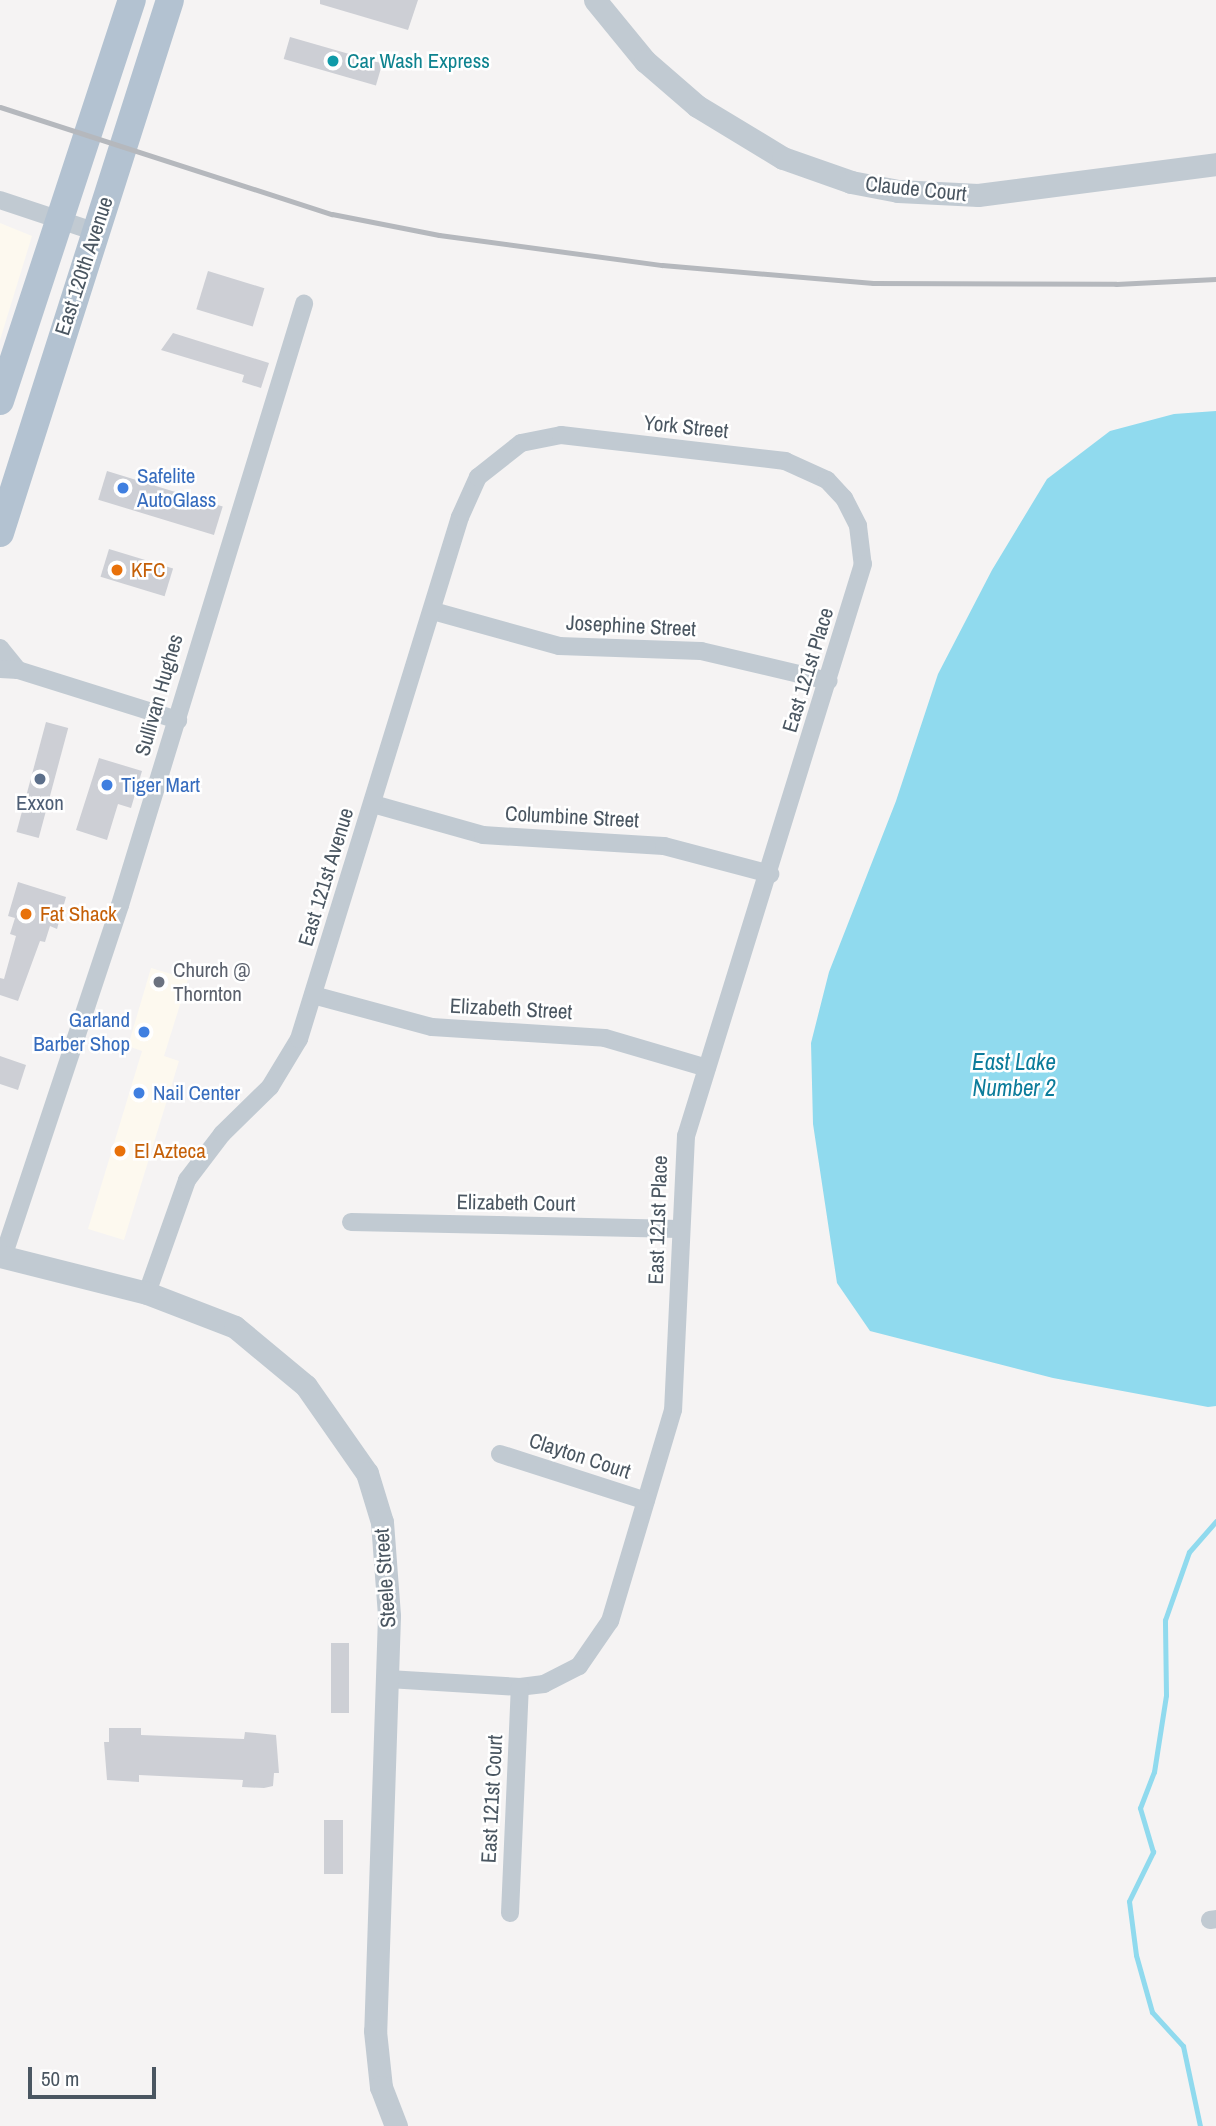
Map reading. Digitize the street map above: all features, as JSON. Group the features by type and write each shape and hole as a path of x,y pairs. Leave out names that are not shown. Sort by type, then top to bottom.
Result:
{"main road":[{"name":"East 120th Avenue","path":"0,401 131,0"},
{"name":"East 120th Avenue","path":"0,533 170,0"}],"street":[{"name":"Claude Court","path":"595,0 645,61 696,107 783,158 850,182 898,191 978,195 1216,164"},
{"path":"0,200 96,232"},
{"name":"Sullivan Hughes","path":"2,1257 178,720 193,656 304,304"},
{"name":"York Street","path":"505,452 539,437 561,435 785,461 827,480 850,507"},
{"name":"East 121st Avenue","path":"148,1293 187,1180 222,1134 282,1072 313,995 473,485 505,452"},
{"name":"East 121st Place","path":"388,1679 520,1687 544,1684 570,1673 601,1638 673,1410 681,1163 707,1068 770,874 863,564 858,526 850,507"},
{"name":"Josephine Street","path":"433,611 559,646 701,651 829,681"},
{"path":"0,648 18,670"},
{"path":"0,669 18,670 178,720"},
{"name":"Columbine Street","path":"373,804 483,835 664,846 770,874"},
{"name":"Elizabeth Street","path":"313,995 432,1027 606,1038 707,1068"},
{"name":"Elizabeth Court","path":"351,1222 680,1229"},
{"name":"Steele Street","path":"2,1257 148,1293 220,1320 261,1345 313,1395 367,1473 382,1522 388,1577 388,1679 375,2031 381,2087 396,2126"},
{"name":"Clayton Court","path":"500,1454 646,1501"},
{"name":"East 121st Court","path":"510,1913 520,1687"}],"shaded area":[{"path":"0,223 32,236 0,340"},
{"path":"151,968 188,979 164,1056 179,1061 124,1240 88,1229 142,1051 128,1046"}],"water":[{"name":"East Lake Number 2","path":"1216,411 1216,1406 1208,1407 1053,1378 870,1331 837,1283 813,1124 811,1043 829,972 896,801 938,674 992,570 1047,479 1110,431 1174,414"}],"building":[{"path":"320,0 418,0 408,30 320,4"},
{"name":"Car Wash Express","path":"290,37 382,63 376,86 284,59"},
{"path":"208,271 264,288 253,327 196,309"},
{"path":"173,333 269,363 261,388 242,382 244,375 161,350"},
{"path":"107,471 223,506 214,535 98,500"},
{"path":"109,549 173,569 165,596 101,577"},
{"name":"Exxon","path":"46,722 68,728 39,838 16,832"},
{"name":"Tiger Mart","path":"99,758 142,771 131,808 118,804 107,840 76,830"},
{"path":"18,882 66,897 57,929 50,926 45,942 40,941 18,1001 0,995 0,978 4,979 16,936 10,934 15,918 8,916"},
{"path":"0,1056 26,1065 18,1090 0,1084"},
{"path":"331,1643 349,1643 349,1713 331,1713"},
{"path":"109,1728 141,1728 141,1735 244,1739 245,1732 276,1735 279,1773 274,1773 273,1786 264,1788 242,1787 243,1780 139,1775 139,1782 107,1780 104,1742 109,1742"},
{"path":"324,1820 343,1820 343,1874 324,1874"}],"waterway":[{"path":"1200,2126 1183,2046 1152,2012 1136,1955 1129,1901 1153,1852 1140,1808 1154,1772 1166,1695 1165,1620 1189,1552 1216,1521"}],"railway":[{"path":"0,107 332,214 439,235 662,265 873,283 1116,284 1216,279"}],"place":[{"name":"Car Wash Express","path":"333,61"},
{"name":"Safelite AutoGlass","path":"123,488"},
{"name":"KFC","path":"117,570"},
{"name":"Exxon","path":"40,779"},
{"name":"Tiger Mart","path":"107,785"},
{"name":"Fat Shack","path":"26,914"},
{"name":"Church @ Thornton","path":"159,982"},
{"name":"Garland Barber Shop","path":"144,1032"},
{"name":"Nail Center","path":"139,1093"},
{"name":"El Azteca","path":"120,1151"}]}
